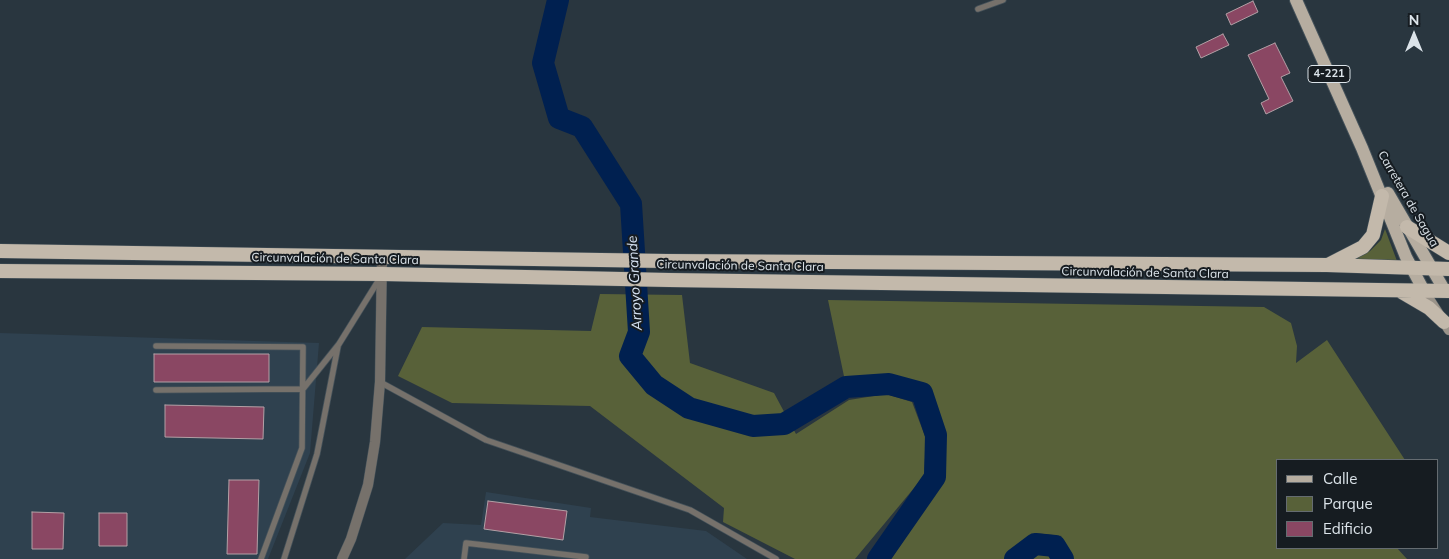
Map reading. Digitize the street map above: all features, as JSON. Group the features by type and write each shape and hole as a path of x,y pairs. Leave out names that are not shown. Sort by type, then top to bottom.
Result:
{"highway":[{"path":"1327,265 1363,247 1373,235 1382,196"},
{"path":"1407,227 1449,253"},
{"name":"Circunvalación de Santa Clara","path":"0,251 382,255 666,261 1327,265 1449,269"},
{"name":"Circunvalación de Santa Clara","path":"0,271 382,274 596,279 1424,290 1448,293"},
{"path":"1399,290 1429,308 1446,326"}],"main road":[{"name":"Carretera de Sagua","path":"1296,0 1362,148 1412,268 1424,290"},
{"name":"Carretera de Sagua","path":"1362,148 1407,227 1448,293"},
{"path":"1424,290 1446,326"}],"street":[{"path":"342,559 351,539 368,485 375,442 380,382 382,255"}],"lane":[{"path":"978,9 1003,0"},
{"path":"303,389 339,344 382,274"},
{"path":"284,559 317,454 339,344"},
{"path":"156,346 303,347 302,448 261,559"},
{"path":"380,382 486,440 690,510 775,559"},
{"path":"156,390 303,389"},
{"path":"464,559 466,543 586,557"}],"shaded area":[{"path":"0,333 319,343 310,453 268,559 0,559"},
{"path":"486,492 591,508 590,517 706,531 747,559 405,559 443,523 481,525"}],"green space":[{"path":"1385,229 1397,261 1354,260 1370,251 1381,240"},
{"path":"600,294 682,295 690,363 774,393 796,434 849,400 886,394 912,402 926,439 924,476 855,559 795,559 723,522 724,508 590,406 452,403 398,376 422,327 591,331"},
{"path":"828,300 1264,307 1291,323 1297,346 1296,363 1327,340 1404,459 1276,459 1276,549 1398,549 1407,559 1030,559 1062,536 1035,533 1010,553 1008,559 891,559 942,482 943,437 929,390 887,377 845,381"}],"building":[{"path":"1253,1 1258,12 1231,25 1226,14"},
{"path":"1223,34 1229,45 1201,58 1196,47"},
{"path":"1275,43 1290,73 1281,77 1293,101 1266,114 1261,103 1269,99 1248,55"},
{"path":"154,354 269,354 269,382 154,382"},
{"path":"165,405 264,407 263,439 165,437"},
{"path":"229,480 259,480 257,554 227,554"},
{"path":"488,501 567,511 563,540 484,529"},
{"path":"32,512 64,513 63,549 32,549"},
{"path":"99,513 127,513 127,546 99,546"}],"waterway":[{"name":"Arroyo Grande","path":"558,0 543,63 559,118 582,127 631,204 639,332 630,356 654,385 689,408 753,426 784,424 846,387 889,384 922,393 936,435 935,477 878,559"},
{"name":"Arroyo Grande","path":"1015,559 1035,544 1055,546 1063,559"}]}
